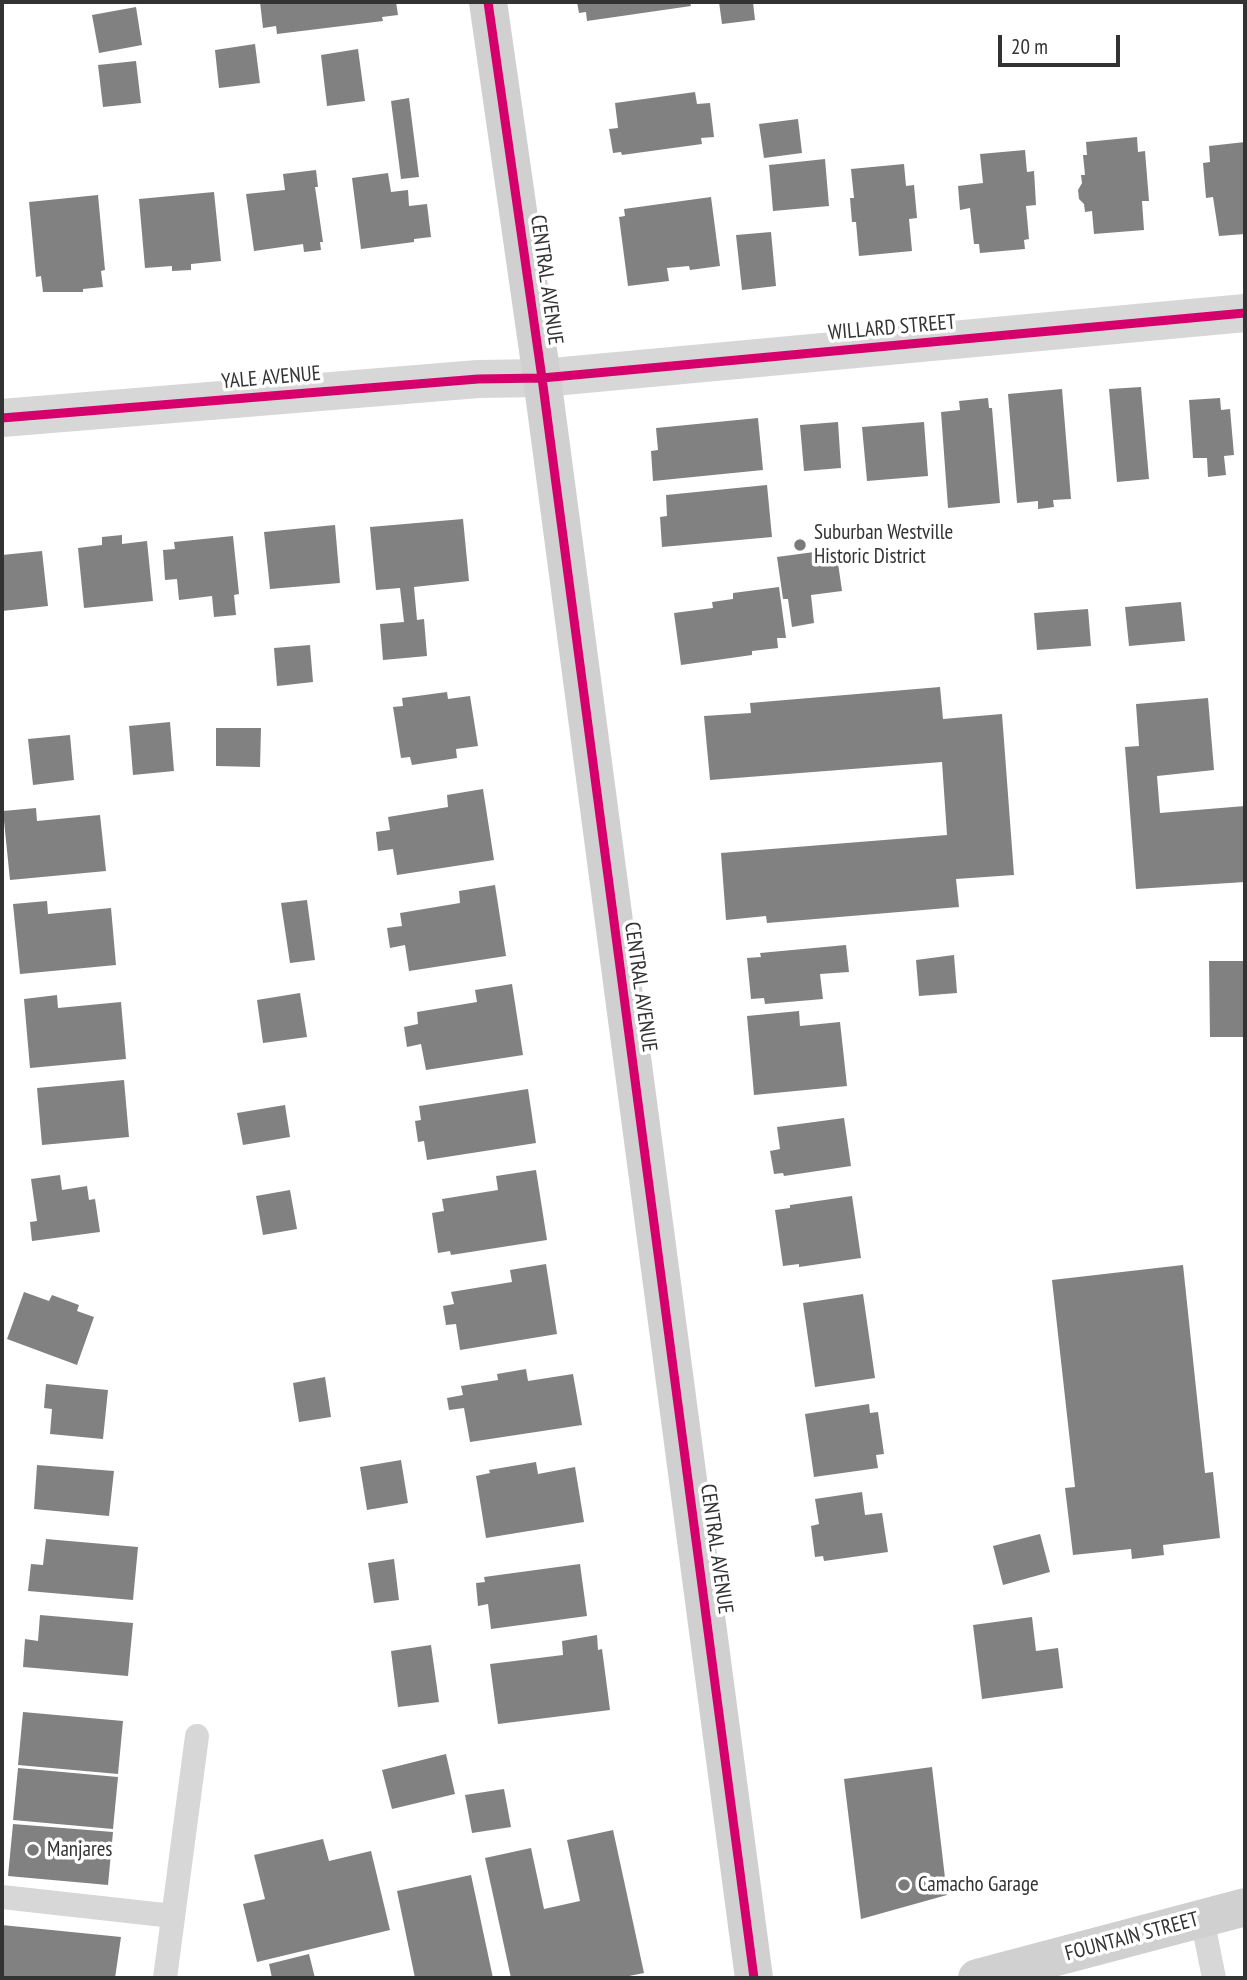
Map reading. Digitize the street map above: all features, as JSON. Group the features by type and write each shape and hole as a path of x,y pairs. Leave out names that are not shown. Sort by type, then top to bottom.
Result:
{"street":[{"name":"CENTRAL AVENUE","path":"488,2 542,378 754,1978"},
{"name":"WILLARD STREET","path":"542,378 1245,313"},
{"name":"YALE AVENUE","path":"2,418 478,379 542,378"},
{"name":"FOUNTAIN STREET","path":"977,1978 1245,1907"}],"lane":[{"path":"164,1978 197,1736"},
{"path":"2,1897 173,1916"},
{"path":"1202,1919 1214,1978"}],"building":[{"path":"260,2 396,2 398,15 382,17 383,21 277,34 276,26 263,28"},
{"path":"577,2 690,2 691,6 587,21 586,12 579,13"},
{"path":"719,2 753,2 755,20 722,24"},
{"path":"136,7 142,45 99,53 92,15"},
{"path":"255,44 260,83 219,88 215,50"},
{"path":"358,49 365,101 327,106 321,55"},
{"path":"136,61 141,103 103,107 98,65"},
{"path":"695,92 697,104 710,103 714,137 701,138 702,144 622,155 621,152 613,153 609,129 618,128 615,103"},
{"path":"409,98 419,177 401,179 391,101"},
{"path":"798,119 802,153 764,158 759,124"},
{"path":"1137,137 1138,152 1145,151 1149,201 1142,201 1144,230 1094,234 1092,211 1085,212 1078,190 1082,183 1081,175 1085,175 1083,155 1087,155 1086,142"},
{"path":"1245,142 1245,234 1219,236 1213,197 1206,198 1203,163 1210,162 1209,146"},
{"path":"1025,150 1027,172 1034,171 1036,205 1026,206 1029,239 1024,240 1025,249 980,253 979,244 974,244 970,208 960,210 958,186 983,183 980,154"},
{"path":"825,159 829,206 773,211 769,165"},
{"path":"904,164 906,186 914,185 917,218 909,219 912,251 859,256 856,222 852,222 850,198 854,198 851,169"},
{"path":"316,170 318,187 315,187 323,242 320,242 321,250 304,252 303,244 254,251 246,194 285,190 283,174"},
{"path":"388,173 391,192 408,190 409,206 427,204 431,237 361,249 352,178"},
{"path":"214,192 221,261 191,264 191,270 172,271 172,266 145,268 139,199"},
{"path":"98,195 105,270 101,271 103,287 83,289 83,292 43,292 41,276 36,277 29,202"},
{"path":"711,197 720,266 690,270 689,266 667,268 669,281 628,286 619,217 625,216 624,209"},
{"path":"771,232 776,286 742,290 736,235"},
{"path":"1141,387 1149,479 1117,482 1109,389"},
{"path":"1062,389 1071,499 1053,500 1054,507 1038,509 1038,501 1017,503 1008,394"},
{"path":"988,398 989,408 992,408 1000,503 948,508 941,412 960,410 959,401"},
{"path":"1220,398 1221,410 1230,409 1234,455 1224,456 1226,475 1208,477 1207,458 1193,458 1189,400"},
{"path":"758,418 763,470 653,481 651,451 658,450 656,428"},
{"path":"838,422 841,468 804,471 800,425"},
{"path":"924,422 928,476 867,481 862,427"},
{"path":"767,485 772,537 662,547 660,517 667,516 666,495"},
{"path":"463,519 469,581 414,587 417,620 424,619 427,656 383,660 380,624 404,622 400,588 376,590 370,527"},
{"path":"335,525 340,583 270,589 264,532"},
{"path":"122,535 122,544 147,541 153,601 84,608 78,548 102,545 102,537"},
{"path":"233,536 239,594 234,595 236,615 214,617 212,596 179,600 177,579 165,580 163,550 175,549 174,542"},
{"path":"836,549 842,591 811,595 814,623 792,627 788,599 783,599 777,557"},
{"path":"42,551 48,606 2,611 2,555"},
{"path":"779,587 786,638 777,638 778,648 752,651 752,655 681,665 674,613 713,608 712,602 733,599 733,593"},
{"path":"1181,602 1185,641 1129,646 1125,607"},
{"path":"1088,609 1091,646 1037,650 1034,613"},
{"path":"310,645 313,682 277,686 274,648"},
{"path":"940,687 943,719 1002,714 1014,875 956,879 959,907 767,923 766,916 726,920 721,853 947,835 942,762 710,780 704,716 751,713 750,703"},
{"path":"447,692 448,699 470,696 478,746 456,749 457,758 412,765 410,757 401,758 393,707 403,706 402,698"},
{"path":"1208,698 1214,770 1157,776 1160,813 1245,806 1245,882 1136,889 1125,747 1139,746 1136,704"},
{"path":"170,722 174,771 133,775 129,726"},
{"path":"216,728 261,728 260,767 216,766"},
{"path":"70,735 74,780 33,785 28,739"},
{"path":"483,789 494,860 397,875 393,849 378,851 376,832 390,830 388,817 448,807 447,795"},
{"path":"36,808 37,821 100,815 106,871 10,880 3,811"},
{"path":"495,885 506,956 409,971 405,945 390,948 387,928 402,926 400,913 460,903 459,891"},
{"path":"307,900 315,960 290,963 281,903"},
{"path":"47,901 48,914 111,908 116,965 20,974 13,904"},
{"path":"846,945 849,972 820,974 823,999 765,1004 764,998 751,999 747,958 761,957 760,953"},
{"path":"954,955 957,993 919,996 916,960"},
{"path":"1209,961 1245,961 1245,1037 1210,1037"},
{"path":"512,984 523,1055 426,1070 421,1044 407,1047 404,1027 418,1024 417,1012 477,1002 475,990"},
{"path":"300,993 307,1037 263,1043 257,1000"},
{"path":"57,995 58,1008 121,1002 126,1059 30,1068 24,999"},
{"path":"799,1011 800,1026 840,1022 847,1086 754,1095 747,1016"},
{"path":"124,1080 129,1137 42,1145 37,1088"},
{"path":"528,1089 536,1143 427,1160 424,1141 418,1142 415,1121 421,1120 419,1106"},
{"path":"285,1105 290,1137 243,1145 237,1113"},
{"path":"844,1118 851,1166 784,1176 783,1173 774,1174 770,1151 780,1149 777,1127"},
{"path":"536,1170 547,1240 451,1255 450,1251 438,1253 432,1213 444,1211 442,1199 498,1190 496,1176"},
{"path":"60,1175 62,1190 87,1186 89,1200 95,1199 100,1232 32,1241 30,1222 37,1221 31,1179"},
{"path":"290,1190 297,1229 263,1235 256,1196"},
{"path":"852,1196 861,1258 799,1267 799,1264 783,1266 775,1210 790,1208 790,1205"},
{"path":"546,1264 557,1334 460,1350 456,1324 446,1325 443,1306 454,1304 451,1292 512,1282 510,1270"},
{"path":"1183,1265 1205,1473 1213,1472 1220,1538 1163,1545 1164,1555 1132,1559 1131,1549 1073,1555 1065,1488 1075,1487 1052,1280"},
{"path":"24,1292 49,1301 52,1295 79,1305 77,1311 94,1317 77,1365 7,1339"},
{"path":"863,1294 875,1378 815,1387 803,1303"},
{"path":"526,1369 528,1381 573,1374 582,1425 470,1442 464,1408 449,1410 447,1398 463,1395 461,1386 498,1380 497,1374"},
{"path":"325,1377 331,1417 299,1422 293,1383"},
{"path":"46,1384 108,1390 103,1439 50,1434 52,1409 44,1408"},
{"path":"869,1404 870,1413 878,1412 884,1454 876,1455 878,1468 814,1477 805,1414"},
{"path":"401,1460 408,1503 367,1510 360,1467"},
{"path":"536,1462 538,1474 575,1467 584,1522 486,1538 476,1476 490,1473 489,1470"},
{"path":"37,1465 114,1471 109,1516 34,1509"},
{"path":"862,1492 865,1515 882,1513 888,1552 824,1561 823,1556 815,1557 811,1526 819,1524 815,1499"},
{"path":"1040,1534 1050,1572 1003,1585 993,1546"},
{"path":"46,1539 138,1547 133,1600 28,1591 31,1564 43,1565"},
{"path":"394,1559 399,1600 374,1603 368,1563"},
{"path":"580,1564 587,1616 491,1629 488,1604 478,1606 476,1583 485,1582 484,1577"},
{"path":"40,1615 133,1623 128,1676 23,1667 25,1639 38,1641"},
{"path":"1032,1617 1036,1651 1058,1648 1063,1688 982,1699 973,1625"},
{"path":"597,1635 598,1650 602,1649 610,1710 498,1724 490,1664 563,1655 562,1641"},
{"path":"431,1645 439,1702 398,1707 391,1651"},
{"path":"23,1712 123,1721 118,1774 18,1765"},
{"path":"446,1754 455,1794 392,1809 382,1770"},
{"path":"932,1767 947,1895 861,1919 844,1779"},
{"path":"18,1768 118,1777 113,1829 13,1820"},
{"path":"504,1789 511,1827 472,1833 465,1795"},
{"path":"13,1824 113,1832 108,1885 8,1876"},
{"path":"613,1830 644,1973 619,1978 511,1978 485,1858 531,1848 544,1909 580,1901 567,1840"},
{"path":"323,1839 329,1861 371,1851 390,1930 257,1962 243,1904 265,1899 254,1855"},
{"path":"471,1875 493,1978 415,1978 397,1891"},
{"path":"2,1925 121,1937 115,1978 2,1978"},
{"path":"309,1954 315,1978 272,1978 269,1964"}],"cycle path":[{"path":"488,2 542,378 754,1978"},
{"path":"2,418 478,379 542,378 1245,313"}],"place":[{"name":"Suburban Westville Historic District","path":"800,545"},
{"name":"Manjares","path":"33,1850"},
{"name":"Camacho Garage","path":"904,1885"}]}
